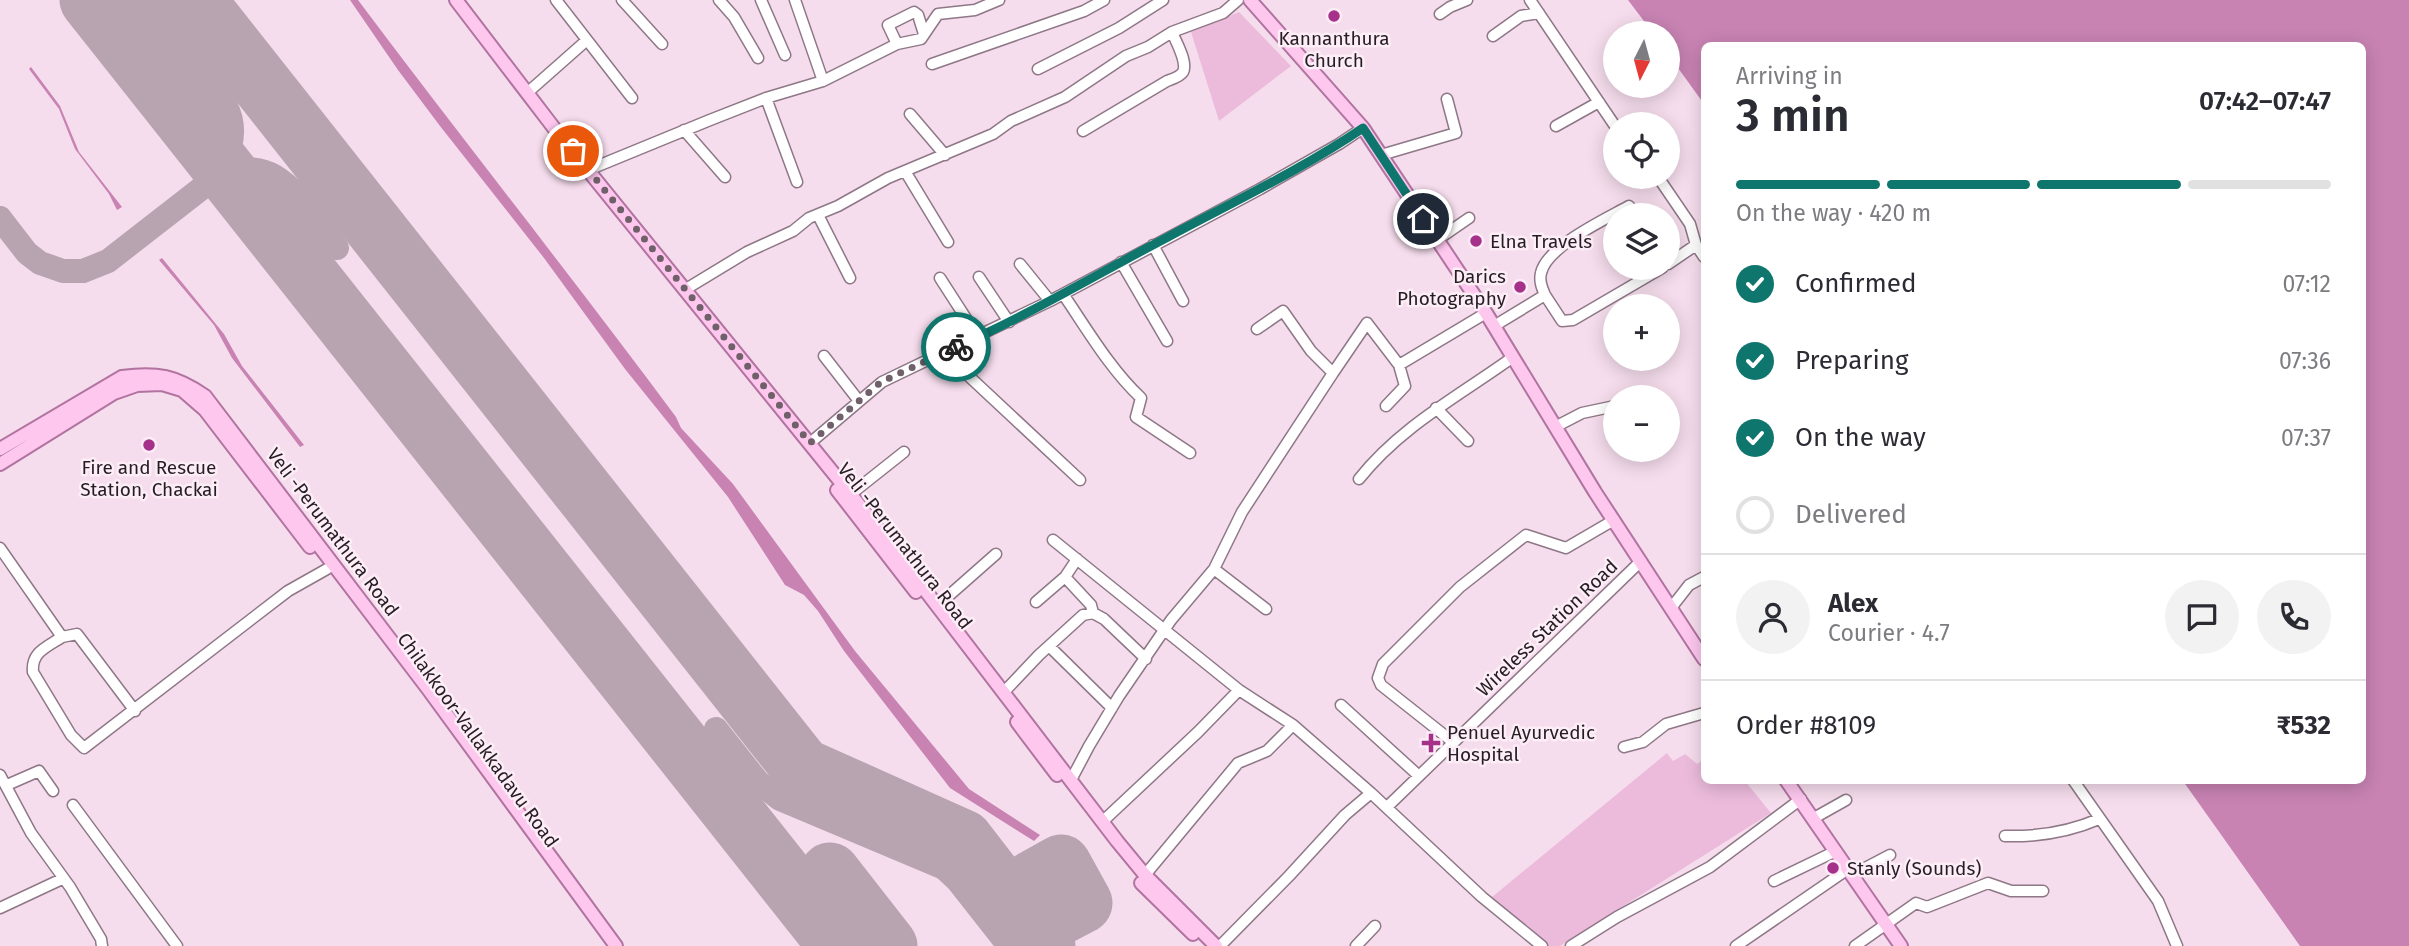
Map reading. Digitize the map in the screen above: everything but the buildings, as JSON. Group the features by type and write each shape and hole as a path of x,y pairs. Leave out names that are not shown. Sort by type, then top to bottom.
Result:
{"main road":[{"name":"Veli -Perumathura Road","path":"447,0 560,146 798,440 1109,843 1142,883 1206,946"},
{"path":"1250,0 1363,128 1486,313 1555,427 1701,654"},
{"path":"460,2 588,170 851,495 1102,822 1145,875 1218,946"},
{"name":"Veli -Perumathura Road","path":"0,449 122,377 141,374 166,375 188,384 205,396 428,689 616,946"},
{"name":"Chilakkoor-Vallakkadavu Road","path":"0,464 114,393 137,385 162,384 182,390 205,410 327,569 606,946"},
{"path":"1789,784 1902,946"}],"street":[{"path":"556,0 632,98"},
{"path":"622,0 662,44"},
{"path":"719,0 734,17 758,58"},
{"path":"761,0 785,55"},
{"path":"795,0 823,81"},
{"path":"588,170 766,98 823,81 897,44 920,39 938,14 975,10 999,0"},
{"path":"1080,0 1084,11"},
{"path":"932,64 1084,11 1104,0"},
{"path":"1038,69 1119,28 1163,0"},
{"path":"686,289 747,252 793,231 888,178 993,134 1020,117 1065,97 1126,56 1148,47 1172,32 1223,13 1238,0"},
{"path":"1440,14 1467,0"},
{"path":"1530,0 1606,112"},
{"path":"897,44 888,25 914,12 918,15 924,34"},
{"path":"1493,36 1521,16 1539,13"},
{"path":"1083,131 1181,75 1183,62 1172,32"},
{"path":"527,93 587,40"},
{"path":"766,98 797,182"},
{"path":"1381,155 1456,133 1447,99"},
{"path":"1556,126 1599,102"},
{"path":"910,114 945,155"},
{"path":"810,443 881,382 1050,301 1271,183 1363,128"},
{"path":"684,130 725,177"},
{"path":"905,171 948,242"},
{"path":"1666,189 1690,224 1696,246 1701,253"},
{"path":"818,215 850,278"},
{"path":"1437,240 1469,218"},
{"path":"1603,222 1548,258 1540,277 1545,295 1562,321 1567,321 1640,280"},
{"path":"1153,245 1183,301"},
{"path":"1680,254 1696,246"},
{"path":"1121,262 1167,341"},
{"path":"1020,264 1050,301"},
{"path":"979,277 1009,321"},
{"path":"940,278 978,337"},
{"path":"1063,294 1092,338 1141,398 1136,417 1190,453"},
{"path":"1494,326 1545,295"},
{"path":"1257,330 1283,311 1311,351 1333,373"},
{"path":"1399,365 1486,313"},
{"path":"1071,780 1112,708 1165,630 1214,569 1242,512 1367,323 1399,365 1405,386 1386,406"},
{"path":"944,353 1080,480"},
{"path":"824,356 859,401"},
{"path":"1359,480 1378,456 1436,408 1513,357"},
{"path":"1436,408 1468,441"},
{"path":"1555,427 1582,413 1603,409"},
{"path":"851,495 904,452"},
{"path":"1453,742 1381,685 1378,678 1383,664 1460,587 1526,535 1566,548 1614,520"},
{"path":"1053,540 1239,690 1293,725 1387,807 1482,897 1542,946"},
{"path":"0,548 62,637"},
{"path":"937,606 996,554"},
{"path":"1036,602 1065,577 1077,559"},
{"name":"Wireless Station Road","path":"1387,807 1641,561"},
{"path":"135,711 76,634 62,637 36,654 32,664 33,672 71,734 85,748 135,711 288,591 327,569"},
{"path":"1214,569 1266,609"},
{"path":"1065,577 1091,605 1093,613"},
{"path":"1671,608 1689,585 1701,579"},
{"path":"1003,693 1083,615 1093,613 1104,619 1146,659"},
{"path":"1049,646 1112,708"},
{"path":"1102,822 1239,690"},
{"path":"1341,705 1419,776"},
{"path":"1624,747 1643,742 1666,723 1701,714"},
{"path":"1145,875 1235,765 1268,751 1293,725"},
{"path":"7,785 39,771 53,791"},
{"path":"0,775 31,833 70,887 101,939 102,946"},
{"path":"2076,784 2158,901 2174,945"},
{"path":"1218,946 1345,816 1371,793"},
{"path":"1571,946 1617,917 1710,867 1801,799"},
{"path":"1814,818 1846,800"},
{"path":"74,805 177,946"},
{"path":"2005,836 2057,833 2079,828 2099,819"},
{"path":"1774,881 1836,851"},
{"path":"1736,946 1850,872 1890,855"},
{"path":"0,908 62,879"},
{"path":"1855,946 1916,903 1927,907 1988,883 2011,891 2043,891"},
{"path":"1356,946 1375,926"}],"shaded area":[{"path":"350,0 358,0 637,365 676,417 681,428 733,484 855,651 969,789 1040,835 1034,841 950,788 844,651 818,611 804,595 785,585 728,497 625,369 544,258 440,126"},
{"path":"1628,0 2409,0 2409,946 2300,946 2185,784 2366,784 2366,42 1701,42 1701,100 1680,71 1680,21 1644,21"},
{"path":"1239,12 1291,66 1219,121 1191,32"},
{"path":"31,67 60,106 79,152 122,207 117,210 109,194 75,149 59,109 29,69"},
{"path":"162,258 224,334 242,366 304,445 300,447 232,358 214,325 159,260"},
{"path":"1667,753 1673,761 1685,754 1697,764 1701,761 1701,784 1747,784 1771,813 1560,946 1547,946 1492,897"}],"taxiway":[{"path":"176,43 226,106 230,117 230,148 221,167 207,184 230,173 251,169 268,173 298,196 337,248"},
{"path":"0,218 27,253 40,263 63,271 83,271 108,261 207,184"},
{"path":"716,729 758,782 780,799 944,868 958,881 1009,946"},
{"path":"864,918 874,932 876,946"}],"runway":[{"path":"90,0 839,946"},
{"path":"145,0 206,77"},
{"path":"195,0 802,768 963,840 1006,896 1061,865 1082,903 1032,929 1045,946"},
{"path":"830,873 887,946"}],"way so far":[{"path":"573,151 810,443 881,382 956,347"}],"place":[{"name":"Kannanthura Church","path":"1334,16"},
{"name":"Elna Travels","path":"1476,241"},
{"name":"Darics Photography","path":"1520,287"},
{"name":"Fire and Rescue Station, Chackai","path":"149,445"},
{"name":"Penuel Ayurvedic Hospital","path":"1431,743"},
{"name":"Stanly (Sounds)","path":"1833,868"}],"route":[{"path":"956,347 1050,301 1260,189 1363,128 1423,219"}]}
